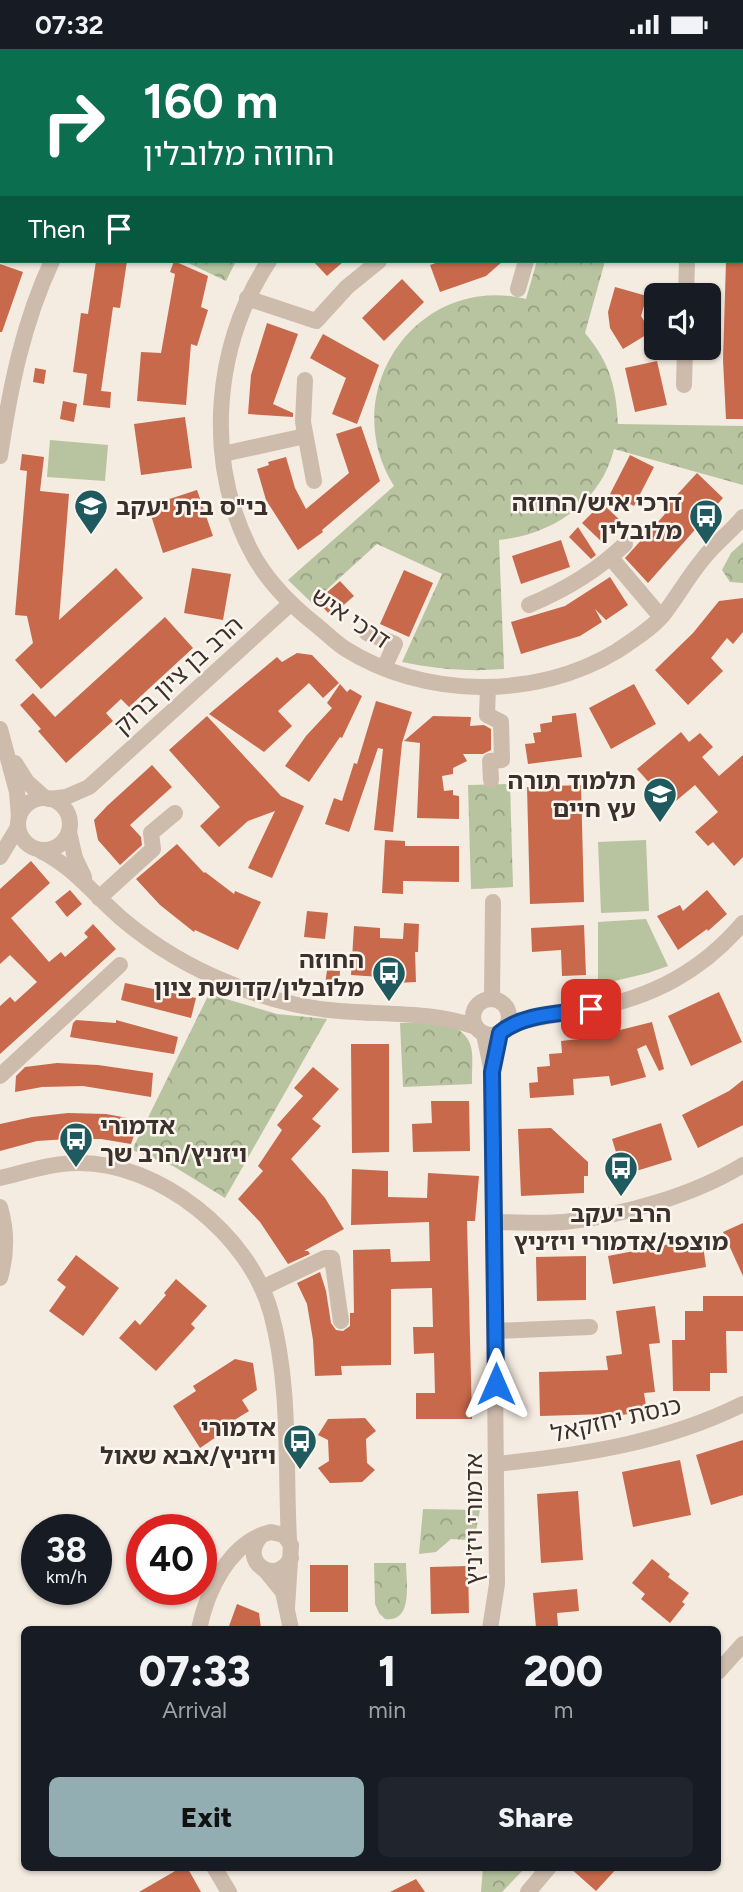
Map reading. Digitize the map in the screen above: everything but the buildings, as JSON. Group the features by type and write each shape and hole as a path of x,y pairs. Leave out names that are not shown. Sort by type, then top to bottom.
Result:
{"street":[{"path":"0,456 18,354 36,296 51,263"},
{"name":"דרכי איש","path":"268,263 247,298 225,368 221,420 228,489 250,549 290,604 344,647 384,668 439,683 488,687 557,678 615,652 662,617 703,559 721,538 740,523"},
{"path":"247,298 316,321 347,287 377,263"},
{"path":"518,289 525,263"},
{"path":"686,283 687,263"},
{"path":"684,385 685,360"},
{"path":"304,380 304,436 314,481"},
{"path":"223,454 304,436"},
{"path":"529,605 569,587 611,558 625,544"},
{"path":"611,558 662,617"},
{"name":"הרב בן ציון ברוק","path":"70,827 76,805 96,781 290,604"},
{"path":"367,633 395,644 384,668"},
{"path":"488,687 487,715 501,722 502,760 491,761 491,779"},
{"path":"2,735 27,782 47,799 64,807 79,868 95,893"},
{"path":"2,735 17,792 19,822 24,842 65,864 137,931 159,947 231,985 284,1000 335,1011 429,1015 492,1031 545,1015 616,1003 666,985 710,957 743,923"},
{"name":"הרב בן ציון ברוק","path":"47,799 77,793 96,781"},
{"path":"0,857 26,805 47,799"},
{"path":"95,893 153,849 151,833 175,813"},
{"path":"0,863 17,851 55,848 66,839 70,827"},
{"path":"492,999 493,902"},
{"path":"0,1076 120,965"},
{"path":"429,1015 477,1006 492,999 507,1008 545,1015"},
{"path":"477,1006 473,1017 492,1031"},
{"path":"492,1031 509,1019 507,1008"},
{"name":"אדמורי ויז'ניץ","path":"491,1626 497,1584 492,1031"},
{"path":"0,1178 44,1167 79,1163 108,1166 153,1181 200,1210 237,1246 262,1288 271,1310 282,1369 286,1487 292,1552 287,1608"},
{"path":"494,1222 563,1222 647,1204 696,1189 743,1165"},
{"path":"0,1207 5,1223 6,1245 0,1278"},
{"path":"262,1288 325,1258 331,1258 341,1321"},
{"path":"495,1331 590,1327"},
{"name":"כנסת יחזקאל","path":"496,1464 560,1457 646,1441 685,1429 743,1404"},
{"path":"286,1487 276,1515 253,1548 255,1561 279,1585 290,1626"},
{"path":"217,1581 227,1564 262,1535 278,1532 289,1539"},
{"path":"217,1583 235,1568 248,1565 278,1571 288,1564 291,1558"},
{"path":"200,1626 207,1605"},
{"path":"721,1669 743,1644"},
{"path":"216,1871 229,1892"},
{"path":"528,1892 546,1871"}],"green space":[{"path":"188,263 235,263 226,281"},
{"path":"536,263 604,263 585,333 594,344 610,375 616,398 618,424 743,426 743,485 614,449 598,485 571,513 537,531 499,540 504,669 452,669 402,662 442,574 377,544 312,603 288,580 394,486 378,450 374,414 381,379 397,347 421,322 451,304 487,295 526,299"},
{"path":"50,440 108,445 105,481 47,477"},
{"path":"743,542 743,583 730,582 722,570 731,553"},
{"path":"510,784 513,887 471,889 468,785"},
{"path":"646,840 649,911 601,913 598,842"},
{"path":"646,919 668,966 598,985 598,922"},
{"path":"209,994 277,1014 327,1019 225,1198 173,1166 132,1150"},
{"path":"443,1021 462,1033 471,1045 472,1084 403,1087 400,1023"},
{"path":"423,1509 480,1510 475,1536 469,1540 451,1539 436,1552 419,1554"},
{"path":"374,1563 406,1563 406,1599 401,1614 394,1618 385,1619 375,1604"},
{"path":"483,1871 522,1871 502,1892 481,1892"}],"place":[{"name":"בי\"ס בית יעקב","path":"91,536"},
{"name":"דרכי איש/החוזה מלובלין","path":"706,546"},
{"name":"תלמוד תורה עץ חיים","path":"660,824"},
{"name":"החוזה מלובלין/קדושת ציון","path":"389,1003"},
{"name":"אדמורי ויזניץ/הרב שך","path":"76,1169"},
{"name":"הרב יעקב מוצפי/אדמורי ויז׳ניץ","path":"621,1198"},
{"name":"אדמורי ויזניץ/אבא שאול","path":"300,1471"}],"route":[{"path":"496,1384 492,1072 496,1048 500,1033 516,1023 545,1015 591,1009"}]}
